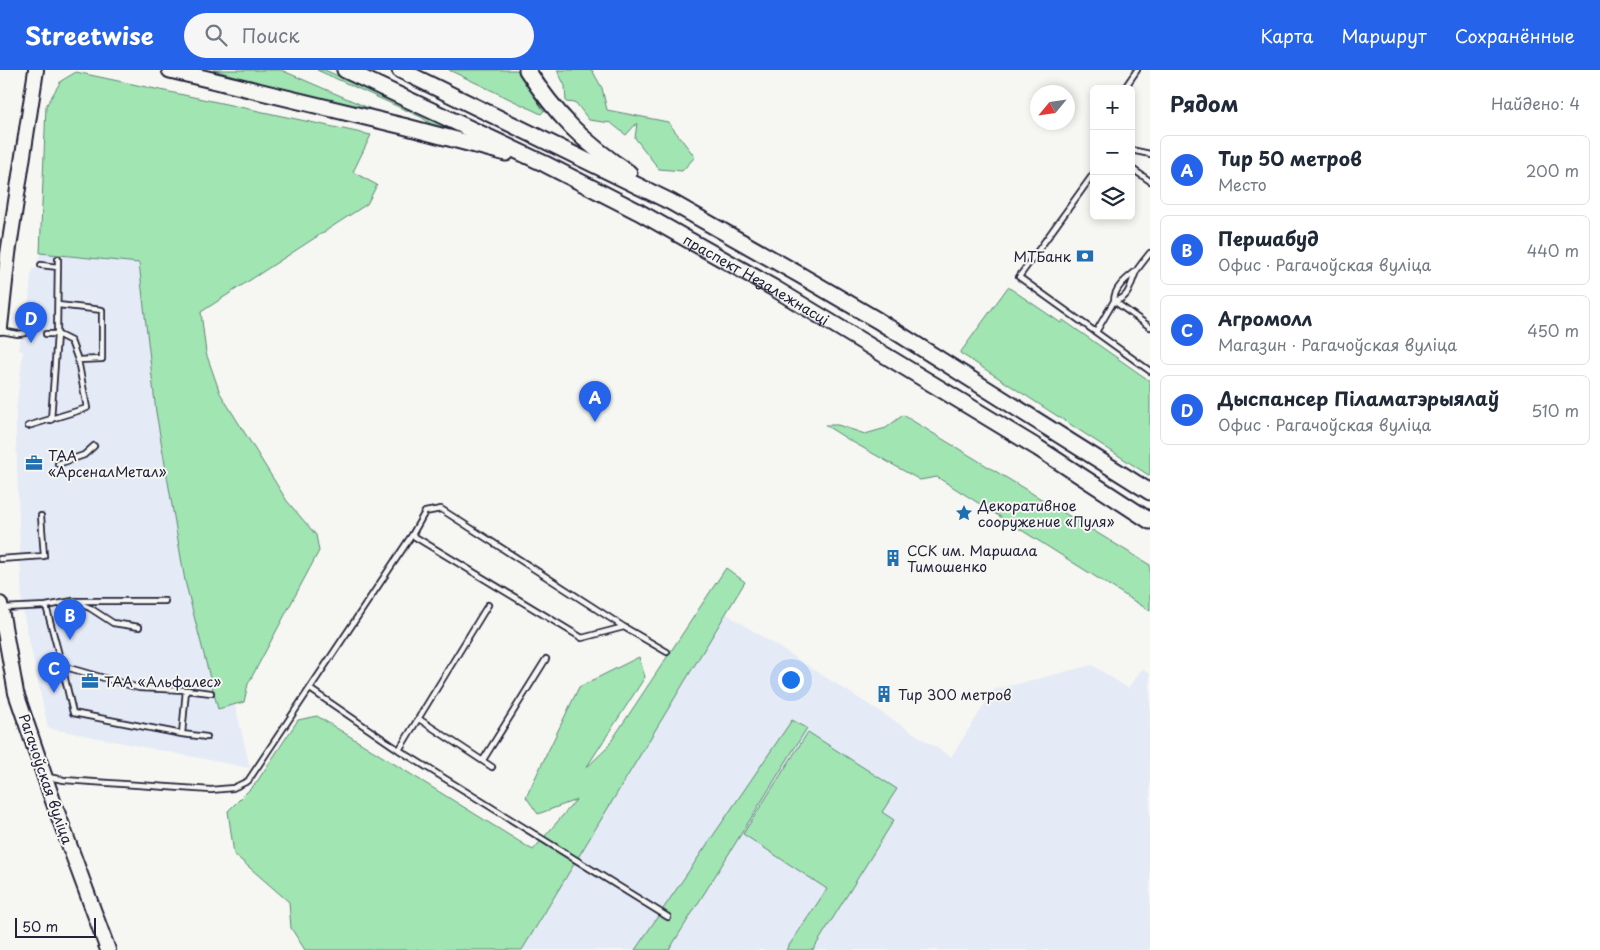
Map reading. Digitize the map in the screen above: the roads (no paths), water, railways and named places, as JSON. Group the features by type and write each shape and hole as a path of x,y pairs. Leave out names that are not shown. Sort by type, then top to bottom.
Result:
{"highway":[{"path":"170,70 407,127 545,164"},
{"name":"праспект Незалежнасці","path":"345,70 545,164 639,212 774,288 1038,448 1150,521"},
{"name":"праспект Незалежнасці","path":"400,70 671,202 877,320 1150,492"},
{"path":"527,70 555,109 580,136 600,153 671,202"}],"main road":[{"path":"0,327 4,256 36,70"},
{"name":"Рагачоўская вуліца","path":"0,604 16,693 44,776 108,950"}],"lane":[{"path":"1127,85 1137,70"},
{"path":"1135,151 1150,154"},
{"path":"1135,171 1150,181"},
{"path":"1093,175 1019,277 1150,370"},
{"path":"1096,332 1114,301 1114,294 1117,289 1136,271 1150,253"},
{"path":"51,420 57,334 58,260"},
{"path":"41,265 58,267"},
{"path":"1114,301 1127,296 1136,271"},
{"path":"1114,301 1150,327"},
{"path":"58,305 102,310 102,359 78,360"},
{"path":"0,331 18,334 25,333"},
{"path":"28,426 87,408 78,360 72,341 57,334 46,334"},
{"path":"58,464 84,455 94,446"},
{"path":"44,776 64,780 212,790 233,788 248,781 425,512 441,509 624,627 668,652"},
{"path":"0,559 44,556 41,516"},
{"path":"412,534 582,638 624,627"},
{"path":"73,601 90,608 113,623 139,626"},
{"path":"1,608 46,606 73,601 165,601"},
{"path":"399,750 488,605"},
{"path":"46,606 73,712 182,734 207,736"},
{"path":"483,760 546,659"},
{"path":"62,666 139,688 211,693"},
{"path":"310,689 399,750 668,917"},
{"path":"182,734 186,690"},
{"path":"419,719 492,767"}],"place":[{"name":"МТБанк","path":"1085,256"},
{"name":"Дыспансер Піламатэрыялаў","path":"31,343"},
{"name":"Тир 50 метров","path":"595,422"},
{"name":"ТАА «АрсеналМетал»","path":"34,463"},
{"name":"Декоративное сооружение «Пуля»","path":"964,513"},
{"name":"ССК им. Маршала Тимошенко","path":"893,558"},
{"name":"Першабуд","path":"70,640"},
{"name":"ТАА «Альфалес»","path":"90,681"},
{"name":"Агромолл","path":"54,693"},
{"name":"Тир 300 метров","path":"884,694"}]}
